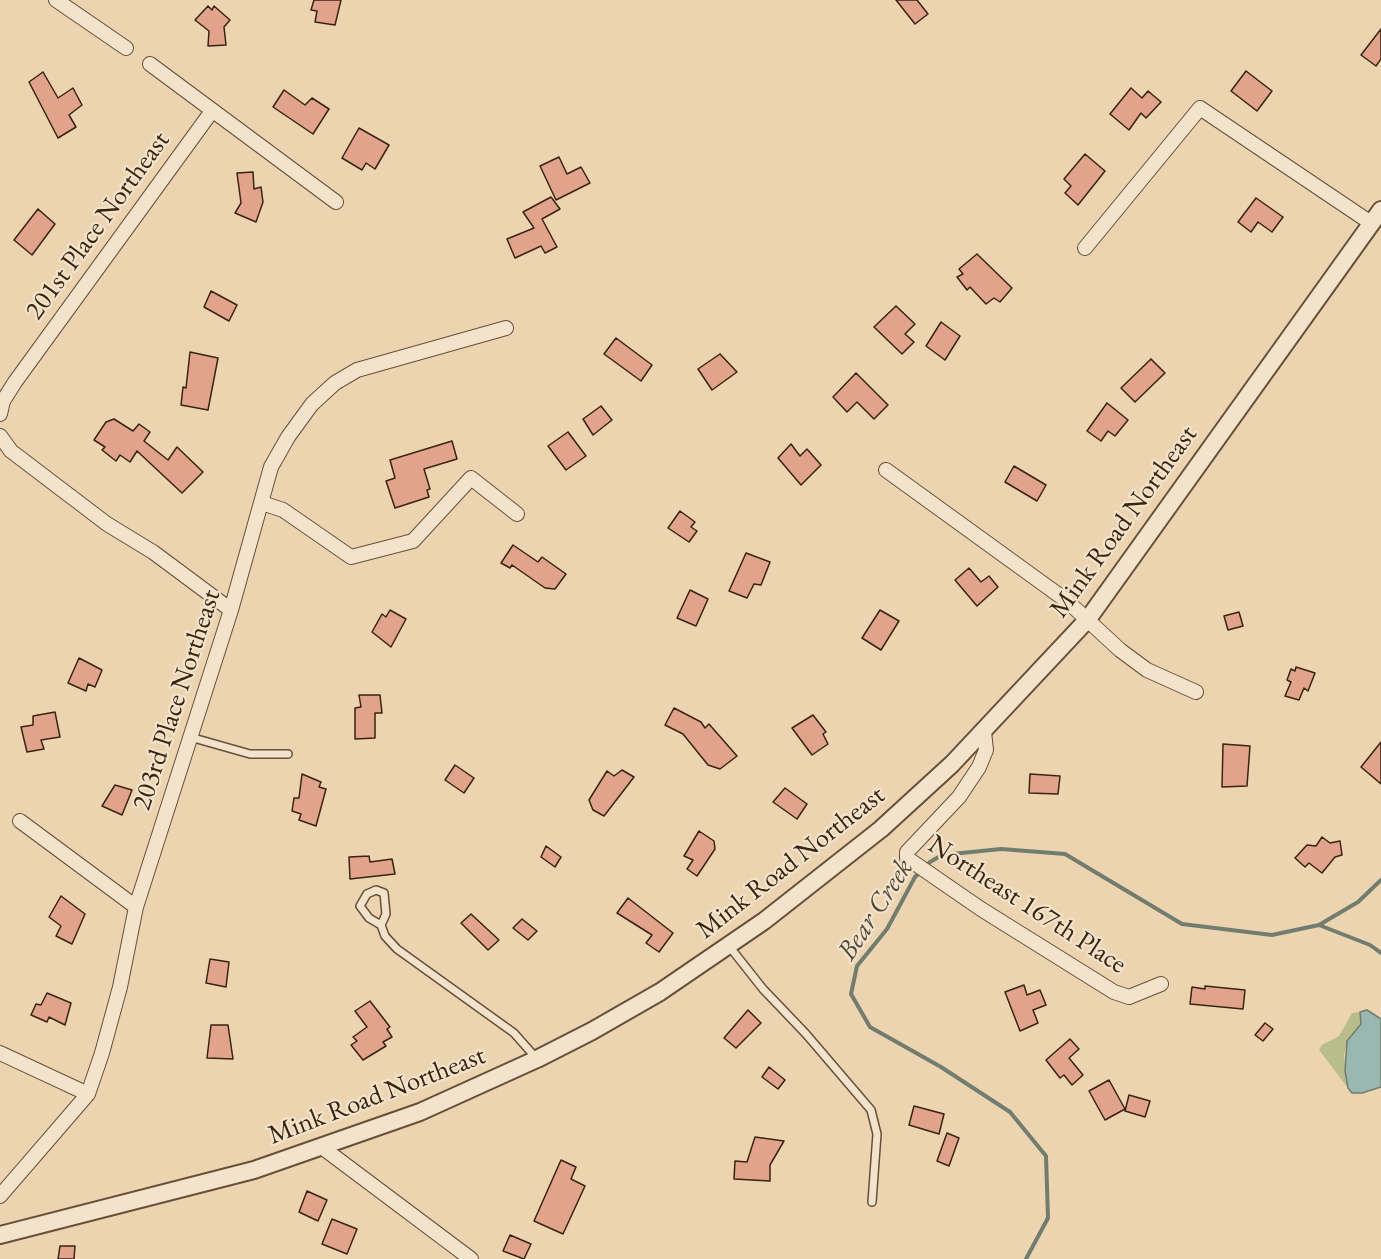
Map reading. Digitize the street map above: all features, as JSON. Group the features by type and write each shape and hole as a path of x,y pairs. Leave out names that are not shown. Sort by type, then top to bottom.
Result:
{"street":[{"path":"56,0 126,48"},
{"path":"150,64 336,202"},
{"path":"1085,248 1200,108 1376,217"},
{"name":"201st Place Northeast","path":"1,407 212,111"},
{"name":"Mink Road Northeast","path":"0,1235 254,1170 323,1148 429,1109 537,1059 660,992 729,946 806,890 881,829 984,732 1088,620 1376,217"},
{"name":"203rd Place Northeast","path":"0,1196 88,1094 120,987 136,907 231,610 271,467 288,437 312,404 335,383 357,370 506,328"},
{"path":"0,436 10,451 107,524 153,552 231,610"},
{"path":"886,470 1067,601 1120,650 1147,670 1196,692"},
{"path":"262,503 283,510 351,557 413,541 471,478 517,514"},
{"name":"Northeast 167th Place","path":"984,732 986,750 979,767 959,797 907,852 907,858 1114,992 1129,997 1161,984"},
{"path":"20,821 136,907"},
{"path":"0,1053 88,1094"},
{"path":"323,1148 471,1259"}],"lane":[{"path":"190,737 250,754 288,754"},
{"path":"381,925 386,914 384,893 376,890 367,894 360,906 369,918 381,925 385,936 397,949 514,1033 537,1059"},
{"path":"729,946 763,989 806,1034 871,1110 877,1134 872,1202"}],"green space":[{"path":"1360,1012 1361,1024 1347,1041 1344,1055 1348,1088 1319,1050 1322,1045 1339,1036 1352,1013"}],"water":[{"path":"1367,1010 1381,1019 1381,1087 1362,1093 1352,1093 1348,1088 1345,1071 1347,1041 1361,1024 1360,1012"}],"building":[{"path":"314,0 341,0 335,25 315,22 317,11 311,10"},
{"path":"896,0 917,0 928,14 915,24"},
{"path":"208,6 212,10 214,6 230,20 224,27 226,45 208,46 209,31 195,20"},
{"path":"1381,29 1381,59 1376,66 1361,55"},
{"path":"1246,71 1272,91 1257,111 1231,91"},
{"path":"43,72 58,98 73,88 82,105 69,115 76,127 58,138 29,82"},
{"path":"1131,88 1142,98 1148,91 1161,102 1146,118 1141,113 1129,130 1110,114"},
{"path":"284,90 305,105 312,98 329,109 313,134 273,107"},
{"path":"359,128 389,145 375,169 366,163 362,170 342,158"},
{"path":"1085,154 1105,171 1078,205 1065,193 1071,186 1064,179"},
{"path":"559,157 567,174 581,167 590,183 556,200 540,166"},
{"path":"253,172 254,189 261,187 263,202 256,222 235,213 241,203 237,173"},
{"path":"551,197 560,209 542,219 557,247 545,253 541,246 515,258 507,239 534,228 523,212"},
{"path":"1256,198 1283,217 1272,232 1258,222 1251,232 1238,222"},
{"path":"38,209 55,224 32,255 14,240"},
{"path":"977,254 1012,288 1000,302 994,298 986,304 970,287 967,290 957,277 963,274 959,269"},
{"path":"211,291 237,305 229,321 204,307"},
{"path":"896,306 915,324 905,334 914,342 902,354 874,327"},
{"path":"941,322 960,336 945,360 926,346"},
{"path":"616,338 652,365 641,381 604,354"},
{"path":"190,352 218,358 208,410 181,405 183,387 186,388"},
{"path":"720,354 737,372 712,390 698,369"},
{"path":"1151,359 1165,373 1135,402 1121,388"},
{"path":"856,373 888,405 874,419 857,402 847,412 833,397"},
{"path":"1107,403 1128,420 1115,436 1108,431 1101,441 1087,431"},
{"path":"601,406 612,420 593,435 583,419"},
{"path":"114,419 133,431 139,424 150,432 144,441 168,460 177,447 203,472 182,493 137,451 130,462 120,455 116,461 102,450 105,447 94,440 106,422"},
{"path":"568,432 586,456 566,470 548,446"},
{"path":"452,441 457,459 424,469 430,489 427,490 429,497 395,508 386,481 395,478 390,460"},
{"path":"791,444 800,456 807,449 821,465 801,485 778,458"},
{"path":"1014,466 1046,485 1037,501 1005,482"},
{"path":"680,511 695,522 691,527 697,531 689,542 668,528"},
{"path":"513,545 538,562 542,557 566,574 555,589 545,588 512,565 510,568 501,563"},
{"path":"746,553 770,562 761,585 754,584 747,598 729,591"},
{"path":"969,568 981,582 989,576 998,587 977,606 955,580"},
{"path":"690,590 708,599 696,626 677,618"},
{"path":"390,610 406,619 391,647 372,632 382,614 386,617"},
{"path":"880,610 899,621 881,650 862,638"},
{"path":"1239,612 1243,626 1228,630 1224,616"},
{"path":"79,658 102,670 95,687 88,684 86,691 68,683"},
{"path":"1296,667 1315,673 1308,691 1304,688 1299,700 1285,696 1291,682 1287,680 1291,669 1295,671"},
{"path":"359,695 380,695 382,713 375,713 375,738 355,739 355,708 361,707"},
{"path":"674,708 701,722 705,728 709,724 737,756 720,769 708,765 683,734 665,725"},
{"path":"55,712 60,737 41,740 44,749 27,752 21,727 33,725 33,716"},
{"path":"813,715 826,732 823,734 828,744 812,755 792,728"},
{"path":"1381,742 1381,784 1361,767"},
{"path":"1223,744 1250,746 1247,786 1222,787"},
{"path":"455,765 474,778 464,793 445,780"},
{"path":"622,770 634,777 604,816 593,810 589,800 607,771 614,776"},
{"path":"302,774 321,782 319,787 326,789 316,826 299,820 301,814 292,811 294,798 299,798"},
{"path":"1030,774 1060,776 1058,794 1029,793"},
{"path":"115,785 132,790 122,815 102,806"},
{"path":"785,788 807,804 797,819 773,802"},
{"path":"699,831 714,841 715,849 697,876 687,869 693,860 684,856"},
{"path":"1322,837 1330,843 1340,841 1342,855 1335,857 1322,873 1309,863 1305,867 1295,858 1307,845 1316,846"},
{"path":"546,846 561,857 555,867 541,857"},
{"path":"369,856 370,862 392,859 395,874 350,879 349,857"},
{"path":"61,896 85,914 72,944 56,936 61,926 49,917"},
{"path":"628,898 673,933 659,952 646,943 652,935 617,913"},
{"path":"471,914 499,940 488,950 461,923"},
{"path":"522,919 537,931 528,940 513,928"},
{"path":"210,959 229,962 226,987 206,983"},
{"path":"1024,985 1027,995 1040,990 1046,1005 1033,1010 1038,1023 1020,1031 1005,992"},
{"path":"1205,986 1245,990 1243,1009 1190,1004 1192,987 1205,989"},
{"path":"47,993 71,1003 65,1025 49,1017 47,1022 31,1015 36,1004 41,1005"},
{"path":"370,1001 390,1027 387,1029 392,1037 383,1042 386,1046 363,1060 351,1045 357,1041 353,1037 367,1027 355,1011"},
{"path":"748,1010 761,1023 736,1048 724,1038"},
{"path":"1265,1023 1273,1029 1263,1041 1255,1035"},
{"path":"211,1025 228,1025 233,1059 207,1058"},
{"path":"1070,1039 1079,1049 1069,1058 1083,1075 1072,1085 1064,1075 1060,1078 1046,1060"},
{"path":"769,1067 785,1080 778,1089 762,1077"},
{"path":"1109,1080 1125,1109 1105,1120 1089,1091"},
{"path":"1129,1095 1150,1101 1145,1117 1125,1111"},
{"path":"914,1106 944,1114 939,1134 909,1125"},
{"path":"947,1133 959,1138 949,1166 937,1161"},
{"path":"755,1137 784,1141 770,1165 770,1181 734,1179 735,1161 747,1162"},
{"path":"561,1160 576,1167 571,1179 585,1186 563,1234 534,1221"},
{"path":"307,1191 327,1200 318,1221 299,1212"},
{"path":"332,1219 357,1229 347,1254 322,1244"},
{"path":"510,1235 531,1244 524,1259 503,1251"},
{"path":"60,1246 75,1246 74,1259 58,1259"}],"waterway":[{"name":"Bear Creek","path":"1026,1259 1048,1218 1046,1156 1010,1112 941,1067 870,1027 851,994 857,966 887,929 915,877 930,862 942,855 1001,849 1065,854 1182,924 1272,935 1319,925 1358,902 1381,880"},
{"path":"1319,925 1370,945 1381,953"}]}
